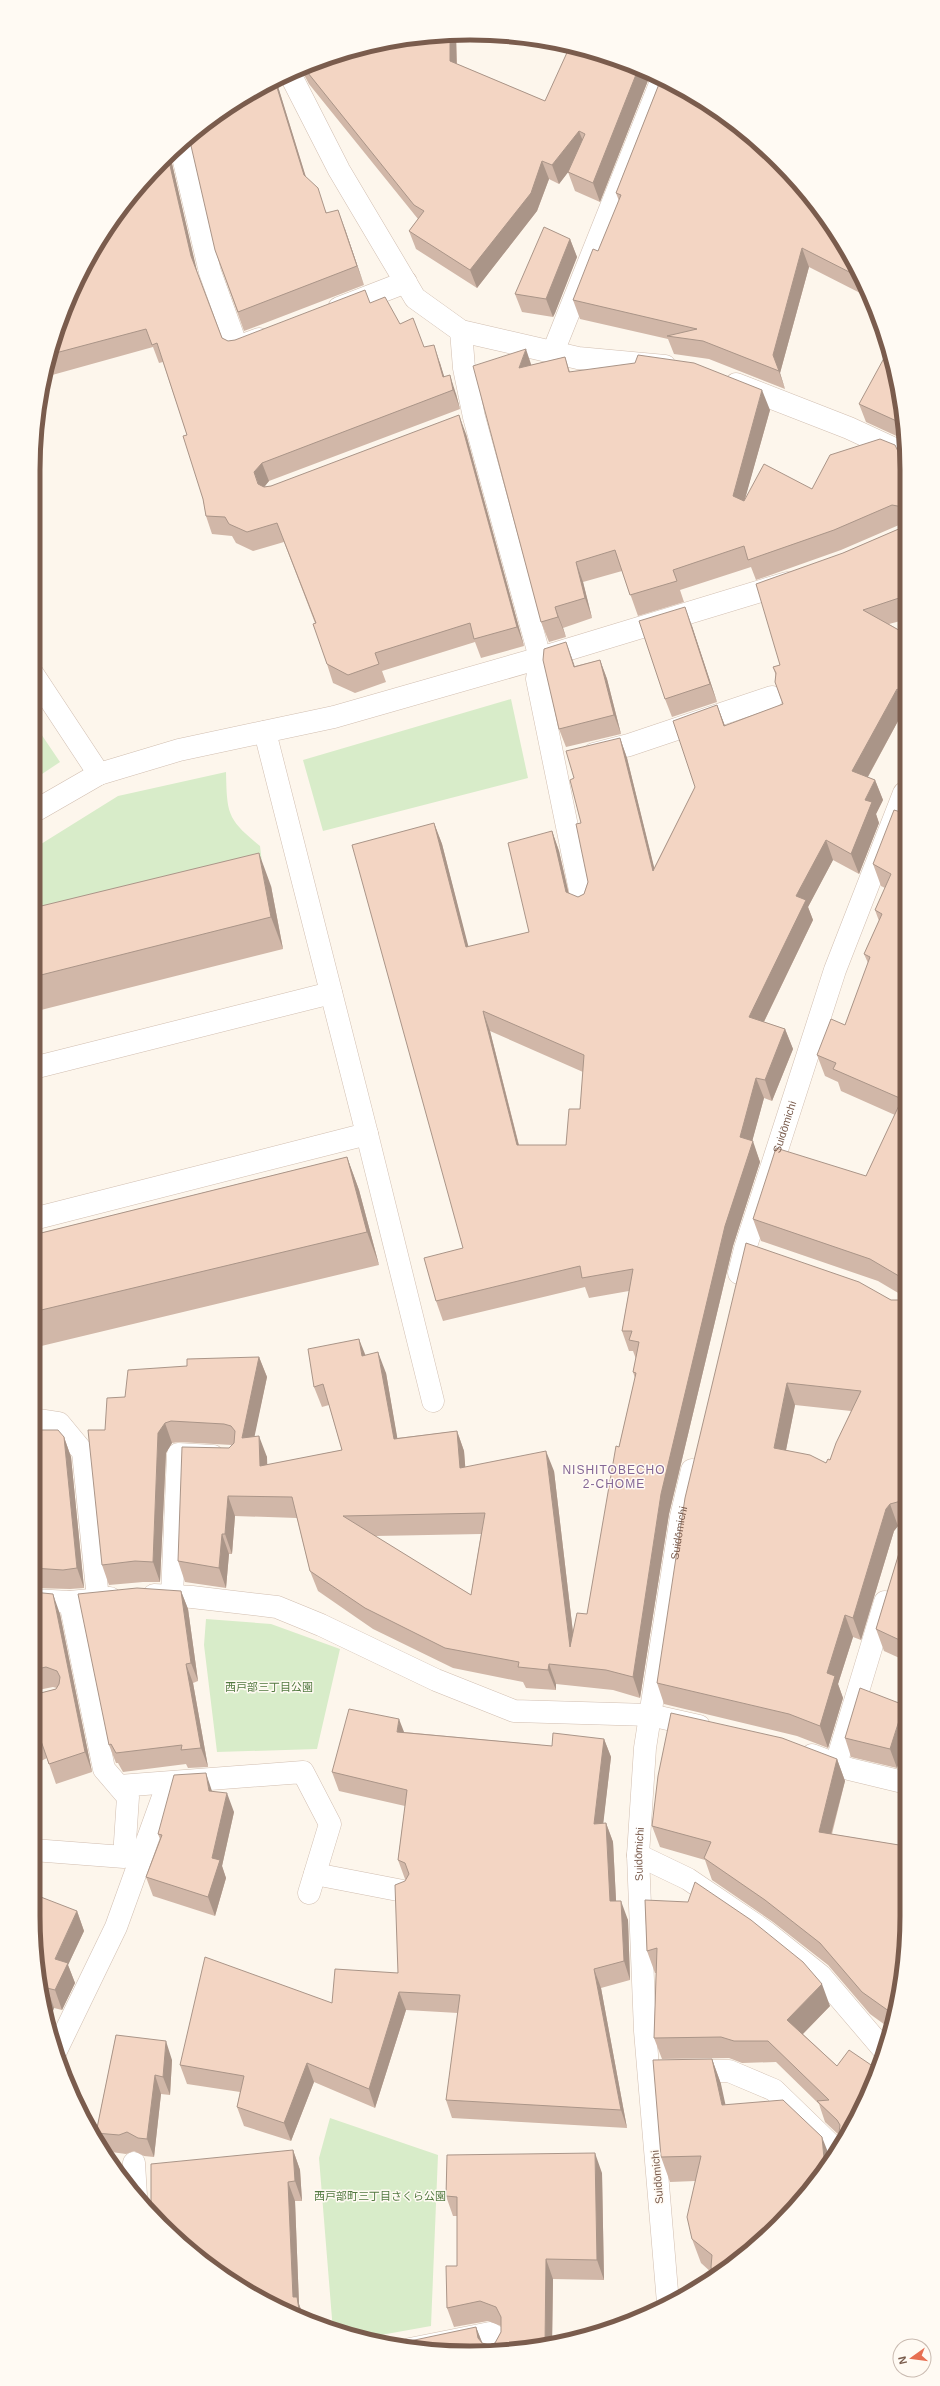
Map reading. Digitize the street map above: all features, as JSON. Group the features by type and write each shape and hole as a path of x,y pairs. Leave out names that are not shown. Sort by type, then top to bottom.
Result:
{"street":[{"path":"292,79 339,170 415,298 461,331 578,358 637,362 682,368"},
{"path":"553,352 660,84"},
{"path":"182,151 210,272 237,347 281,330"},
{"path":"318,316 406,282"},
{"path":"461,331 464,368 474,417 540,658 537,679 583,905"},
{"path":"719,377 849,428 899,451"},
{"path":"452,426 474,417"},
{"path":"40,808 99,774 179,750 334,717 540,658 757,593 808,575"},
{"path":"40,685 99,774"},
{"path":"554,763 629,745 772,697"},
{"path":"265,732 433,1401"},
{"name":"Suidōmichi","path":"734,1294 745,1249 835,970 900,803"},
{"path":"40,1066 331,993"},
{"path":"40,1217 367,1134"},
{"path":"745,1249 768,1256"},
{"path":"40,1420 59,1423 83,1452 98,1599"},
{"name":"Suidōmichi","path":"668,2298 645,2031 638,1855 645,1748 681,1517 697,1448"},
{"path":"172,1596 178,1454 231,1457"},
{"path":"836,1764 892,1581"},
{"path":"40,1600 70,1602 132,1595 172,1596 277,1607 321,1625 436,1680 514,1711 650,1715 718,1731"},
{"path":"40,1851 124,1857 128,1797 104,1768 70,1602"},
{"path":"794,1748 836,1764 900,1781"},
{"path":"119,1786 303,1772 330,1824 312,1884 403,1891"},
{"path":"60,2043 116,1927 168,1783"},
{"path":"638,1855 688,1879 766,1932 814,1970 880,2045"},
{"path":"648,2072 729,2071 774,2090 833,2147"},
{"path":"134,2163 135,2186"},
{"path":"433,2344 490,2332 496,2337 496,2345"}],"green space":[{"path":"511,699 528,778 323,831 303,760"},
{"path":"40,732 60,762 40,775"},
{"path":"226,772 228,807 235,822 260,846 264,879 40,935 40,845 118,796"},
{"name":"西戸部三丁目公園","path":"206,1619 271,1624 340,1649 317,1749 217,1752 204,1645"},
{"name":"西戸部町三丁目さくら公園","path":"330,2118 438,2155 431,2326 377,2336 332,2323 319,2158"}],"building":[{"path":"450,41 450,61 545,101 568,52 608,63 636,74 593,183 568,172 585,134 579,131 552,165 542,161 531,193 470,270 409,231 424,211 414,205 307,72 332,63 386,48"},
{"path":"659,84 709,112 754,147 774,166 793,186 828,231 852,274 802,248 773,355 779,371 703,341 667,336 697,329 573,300 593,249 598,251 621,195 616,193"},
{"path":"277,86 304,175 318,188 326,213 338,210 357,266 238,312 215,250 190,143 231,112"},
{"path":"169,163 191,256 222,338 228,341 235,340 365,290 370,303 385,297 400,324 413,318 424,347 434,345 443,377 450,375 453,390 262,463 254,472 258,484 264,487 271,486 459,415 517,627 474,639 470,623 375,653 379,664 348,675 327,664 313,624 316,623 277,523 247,532 229,524 225,517 206,516 203,499 183,436 187,435 157,343 152,345 146,329 57,353 73,305 84,280 112,231 147,186"},
{"path":"544,227 570,239 546,299 515,294"},
{"path":"526,349 519,368 565,357 569,372 635,363 638,355 694,363 762,390 733,496 744,501 764,464 812,489 830,455 880,439 895,445 899,454 900,506 892,505 834,530 748,560 744,546 673,570 677,581 630,595 615,550 576,562 585,598 555,607 558,617 541,622 473,366"},
{"path":"884,357 892,386 897,421 859,404"},
{"path":"900,528 900,598 863,610 900,631 900,691 897,689 852,771 875,780 865,800 872,802 851,854 826,840 796,896 806,900 749,1017 785,1029 765,1080 756,1078 740,1137 753,1141 725,1226 661,1494 633,1677 606,1670 549,1664 548,1670 518,1667 519,1662 445,1648 365,1608 310,1571 292,1497 228,1496 225,1534 222,1534 219,1568 178,1561 182,1447 229,1448 234,1443 235,1431 231,1426 224,1424 171,1421 165,1423 158,1433 153,1562 135,1561 102,1565 88,1430 105,1430 107,1398 125,1397 128,1370 187,1366 187,1359 259,1357 242,1438 259,1436 260,1466 342,1450 323,1384 314,1387 308,1349 359,1339 362,1356 378,1352 394,1439 457,1431 460,1468 546,1451 570,1647 577,1613 587,1614 616,1446 619,1447 636,1373 633,1372 639,1342 629,1340 632,1331 622,1331 633,1269 582,1278 580,1266 436,1301 424,1258 463,1248 352,845 434,823 466,947 529,932 508,843 552,831 566,892 578,897 584,894 588,882 576,824 581,823 570,780 574,778 566,751 620,738 653,871 695,787 673,721 717,705 724,726 783,704 775,682 776,673 773,667 780,665 756,584 843,553","holes":["483,1011 584,1055 580,1109 569,1109 566,1145 517,1145","485,1513 471,1595 343,1516"]},
{"path":"685,607 710,684 665,699 639,621"},
{"path":"566,642 574,667 600,660 614,715 559,729 543,660 544,649"},
{"path":"894,810 900,812 900,1098 833,1069 836,1063 817,1055 831,1019 845,1025 870,957 864,954 882,914 875,910 891,874 873,864"},
{"path":"259,853 271,917 40,975 40,906"},
{"path":"900,1103 900,1277 870,1259 753,1219 776,1148 866,1176"},
{"path":"347,1157 367,1232 40,1310 40,1233"},
{"path":"746,1243 859,1282 891,1300 900,1300 900,1501 890,1504 886,1509 853,1618 845,1615 827,1673 835,1676 820,1726 789,1714 657,1683 685,1498","holes":["787,1383 861,1391 836,1443 830,1460 828,1459 826,1463 810,1455 774,1448"]},
{"path":"40,1430 58,1430 64,1437 77,1568 63,1570 40,1568"},
{"path":"900,1550 900,1640 876,1629"},
{"path":"137,1588 181,1591 191,1663 186,1664 201,1748 181,1750 182,1745 116,1753 111,1744 109,1745 78,1594"},
{"path":"40,1593 53,1594 85,1752 49,1764 40,1738 40,1693 56,1689 59,1684 60,1677 57,1671 46,1667 40,1668"},
{"path":"860,1688 900,1703 900,1718 890,1749 845,1738"},
{"path":"349,1709 399,1719 397,1732 552,1746 553,1733 604,1739 594,1824 606,1823 610,1901 621,1901 624,1961 594,1969 621,2110 446,2100 460,1995 399,1992 369,2089 307,2063 284,2123 237,2107 244,2076 180,2065 205,1957 332,2003 335,1969 398,1973 395,1885 405,1881 409,1874 405,1863 398,1860 407,1790 332,1772"},
{"path":"671,1713 782,1738 837,1759 819,1832 899,1845 900,1843 899,1944 892,2000 889,2011 862,1992 820,1943 765,1900 704,1858 711,1842 652,1826 658,1776"},
{"path":"206,1773 209,1791 227,1793 212,1858 220,1860 208,1897 146,1877 162,1835 158,1834 174,1775"},
{"path":"695,1882 751,1920 803,1962 822,1984 787,2020 837,2066 849,2050 873,2066 856,2106 841,2133 839,2133 840,2125 837,2120 817,2101 829,2100 768,2041 734,2041 721,2037 654,2038 657,1948 647,1951 645,1900 688,1902"},
{"path":"40,1897 77,1911 55,1959 68,1963 55,1990 47,1988 46,1989 41,1944"},
{"path":"116,2035 166,2041 163,2077 155,2075 147,2139 138,2138 127,2132 119,2135 99,2133 97,2129"},
{"path":"712,2059 722,2105 783,2100 822,2137 824,2160 811,2178 793,2200 754,2239 712,2272 712,2255 692,2239 687,2217 701,2156 661,2157 653,2060"},
{"path":"293,2150 295,2181 288,2182 293,2297 297,2297 299,2310 280,2302 231,2274 186,2239 166,2220 151,2204 151,2164"},
{"path":"595,2153 597,2260 546,2259 545,2339 498,2345 470,2346 409,2341 476,2327 478,2338 482,2343 489,2345 495,2343 501,2332 501,2317 496,2307 480,2301 447,2308 446,2266 457,2266 457,2197 446,2196 447,2155"}],"district":[{"name":"NISHITOBECHO 2-CHOME","path":"614,1477"}]}
